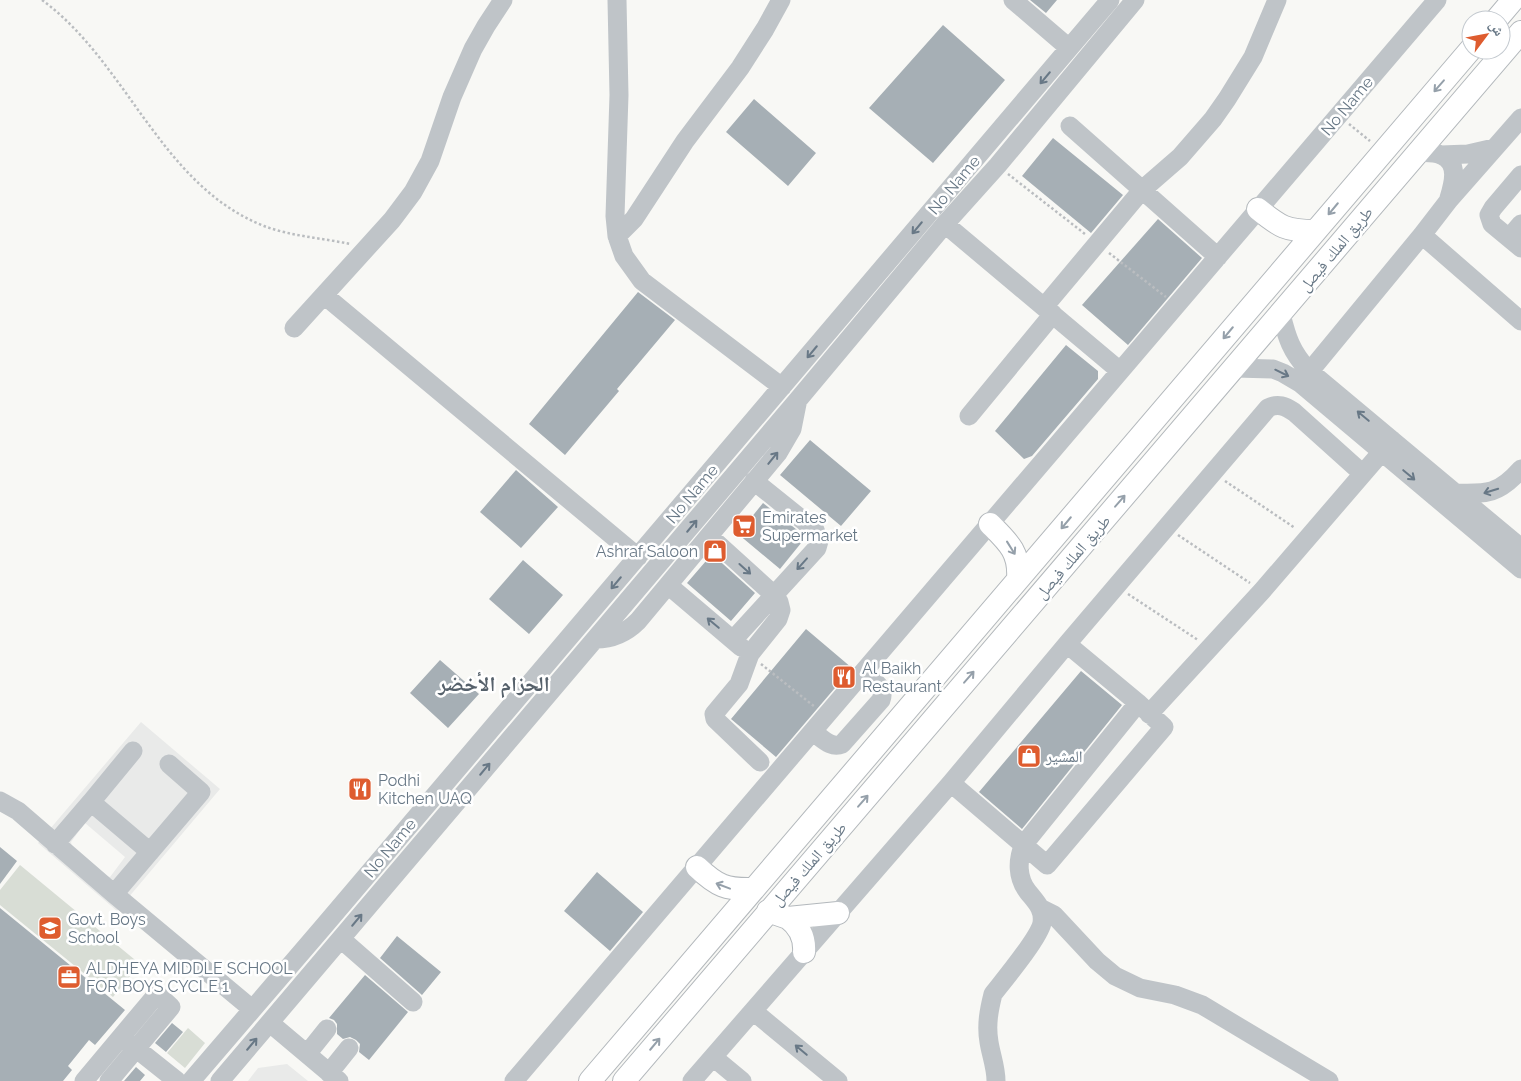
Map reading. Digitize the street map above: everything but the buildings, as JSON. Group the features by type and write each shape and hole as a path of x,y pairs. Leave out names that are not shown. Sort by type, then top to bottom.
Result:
{"main road":[{"path":"1504,10 1513,0"},
{"name":"طريق الملك فيصل","path":"628,1080 778,915 1235,368 1521,32"},
{"name":"طريق الملك فيصل","path":"590,1081 1461,60"},
{"path":"1258,209 1281,227 1299,231 1315,231"},
{"path":"990,524 1006,540 1015,554 1018,562 1018,579"},
{"path":"697,868 722,886 736,890 754,889"},
{"path":"778,915 838,913"},
{"path":"778,915 798,927 804,939 804,952"}],"street":[{"path":"294,328 403,206 422,177 462,73 486,26 503,0"},
{"path":"617,0 619,95 614,216 617,236 624,256 642,281 782,387"},
{"path":"617,236 634,219 685,141 740,68 781,0"},
{"path":"1013,0 1069,48"},
{"name":"No Name","path":"190,1081 1110,0"},
{"name":"No Name","path":"220,1081 797,402 945,224 1004,158 1135,0"},
{"path":"968,416 1142,190 1180,157 1207,126 1227,99 1253,57 1277,0"},
{"name":"No Name","path":"521,1074 1437,0"},
{"path":"1310,371 1449,200 1521,118"},
{"path":"1070,126 1218,256"},
{"path":"1417,152 1441,155 1468,154 1494,148"},
{"path":"1441,155 1450,162 1454,173 1449,200"},
{"path":"1521,175 1489,215 1492,224 1515,243 1521,224"},
{"name":"No Name","path":"945,224 1120,371"},
{"path":"1422,235 1521,321"},
{"path":"324,296 638,556"},
{"path":"1281,314 1290,346 1297,358 1387,446 1471,517 1521,569"},
{"path":"1235,368 1273,369 1300,383 1454,493 1471,517 1521,548"},
{"path":"596,639 612,637 626,631 638,621 786,441 792,429 797,402"},
{"path":"692,1081 951,783 1066,644 1268,408 1273,405 1284,405 1363,474"},
{"path":"996,1081 987,1030 990,1006 994,994 1040,928 1042,914 1021,880 1019,864 1024,844 1144,708 1210,648 1262,591 1387,446"},
{"path":"1454,493 1482,494 1497,490 1509,483 1521,469"},
{"path":"733,640 817,548 818,537 812,528 754,481"},
{"path":"709,536 774,595 779,602 781,610 778,619 750,654 739,684 714,716 760,762"},
{"path":"668,585 750,654"},
{"path":"951,783 1024,844 1047,866 1164,727 1144,708 1066,644"},
{"path":"813,732 832,746 839,746 845,742 881,700 883,696 882,689 863,673"},
{"path":"48,838 91,802 133,751"},
{"path":"114,894 201,792 169,764"},
{"path":"0,801 18,811 252,1009"},
{"path":"91,802 150,852"},
{"path":"1040,908 1054,915 1097,961 1115,976 1140,988 1175,995 1202,1005 1329,1081"},
{"path":"341,939 413,1002"},
{"path":"146,988 130,1006 155,1026"},
{"path":"84,1081 157,994 171,1007 109,1081"},
{"path":"753,1011 838,1081"},
{"path":"270,1023 334,1077 352,1050"},
{"path":"307,1054 327,1029"},
{"path":"121,1036 177,1081"},
{"path":"713,1057 742,1081"},
{"path":"501,1081 521,1074"}],"path":[{"path":"42,0 71,25 180,165 218,200 249,219 265,226 367,247"},
{"path":"1339,115 1382,151"},
{"path":"1212,473 1309,537"},
{"path":"1166,527 1262,591"},
{"path":"1116,586 1210,648"},
{"path":"750,654 826,716"}],"shaded area":[{"path":"141,722 220,789 117,911 38,843","holes":["85,823 125,857 110,877 99,874 73,853 71,842"]},
{"path":"20,865 140,964 113,997 0,905 0,890"},
{"path":"188,1028 205,1043 185,1068 167,1053"},
{"path":"287,1064 308,1081 248,1081 258,1068"}],"place":[{"name":"Emirates Supermarket","path":"744,526"},
{"name":"Ashraf Saloon","path":"715,551"},
{"name":"Al Baikh Restaurant","path":"844,677"},
{"name":"المشير","path":"1029,756"},
{"name":"Podhi Kitchen UAQ","path":"360,789"},
{"name":"Govt. Boys School","path":"50,928"},
{"name":"ALDHEYA MIDDLE SCHOOL FOR BOYS CYCLE 1","path":"69,977"}],"district":[{"name":"الحزام الأخضر","path":"494,683"}]}
